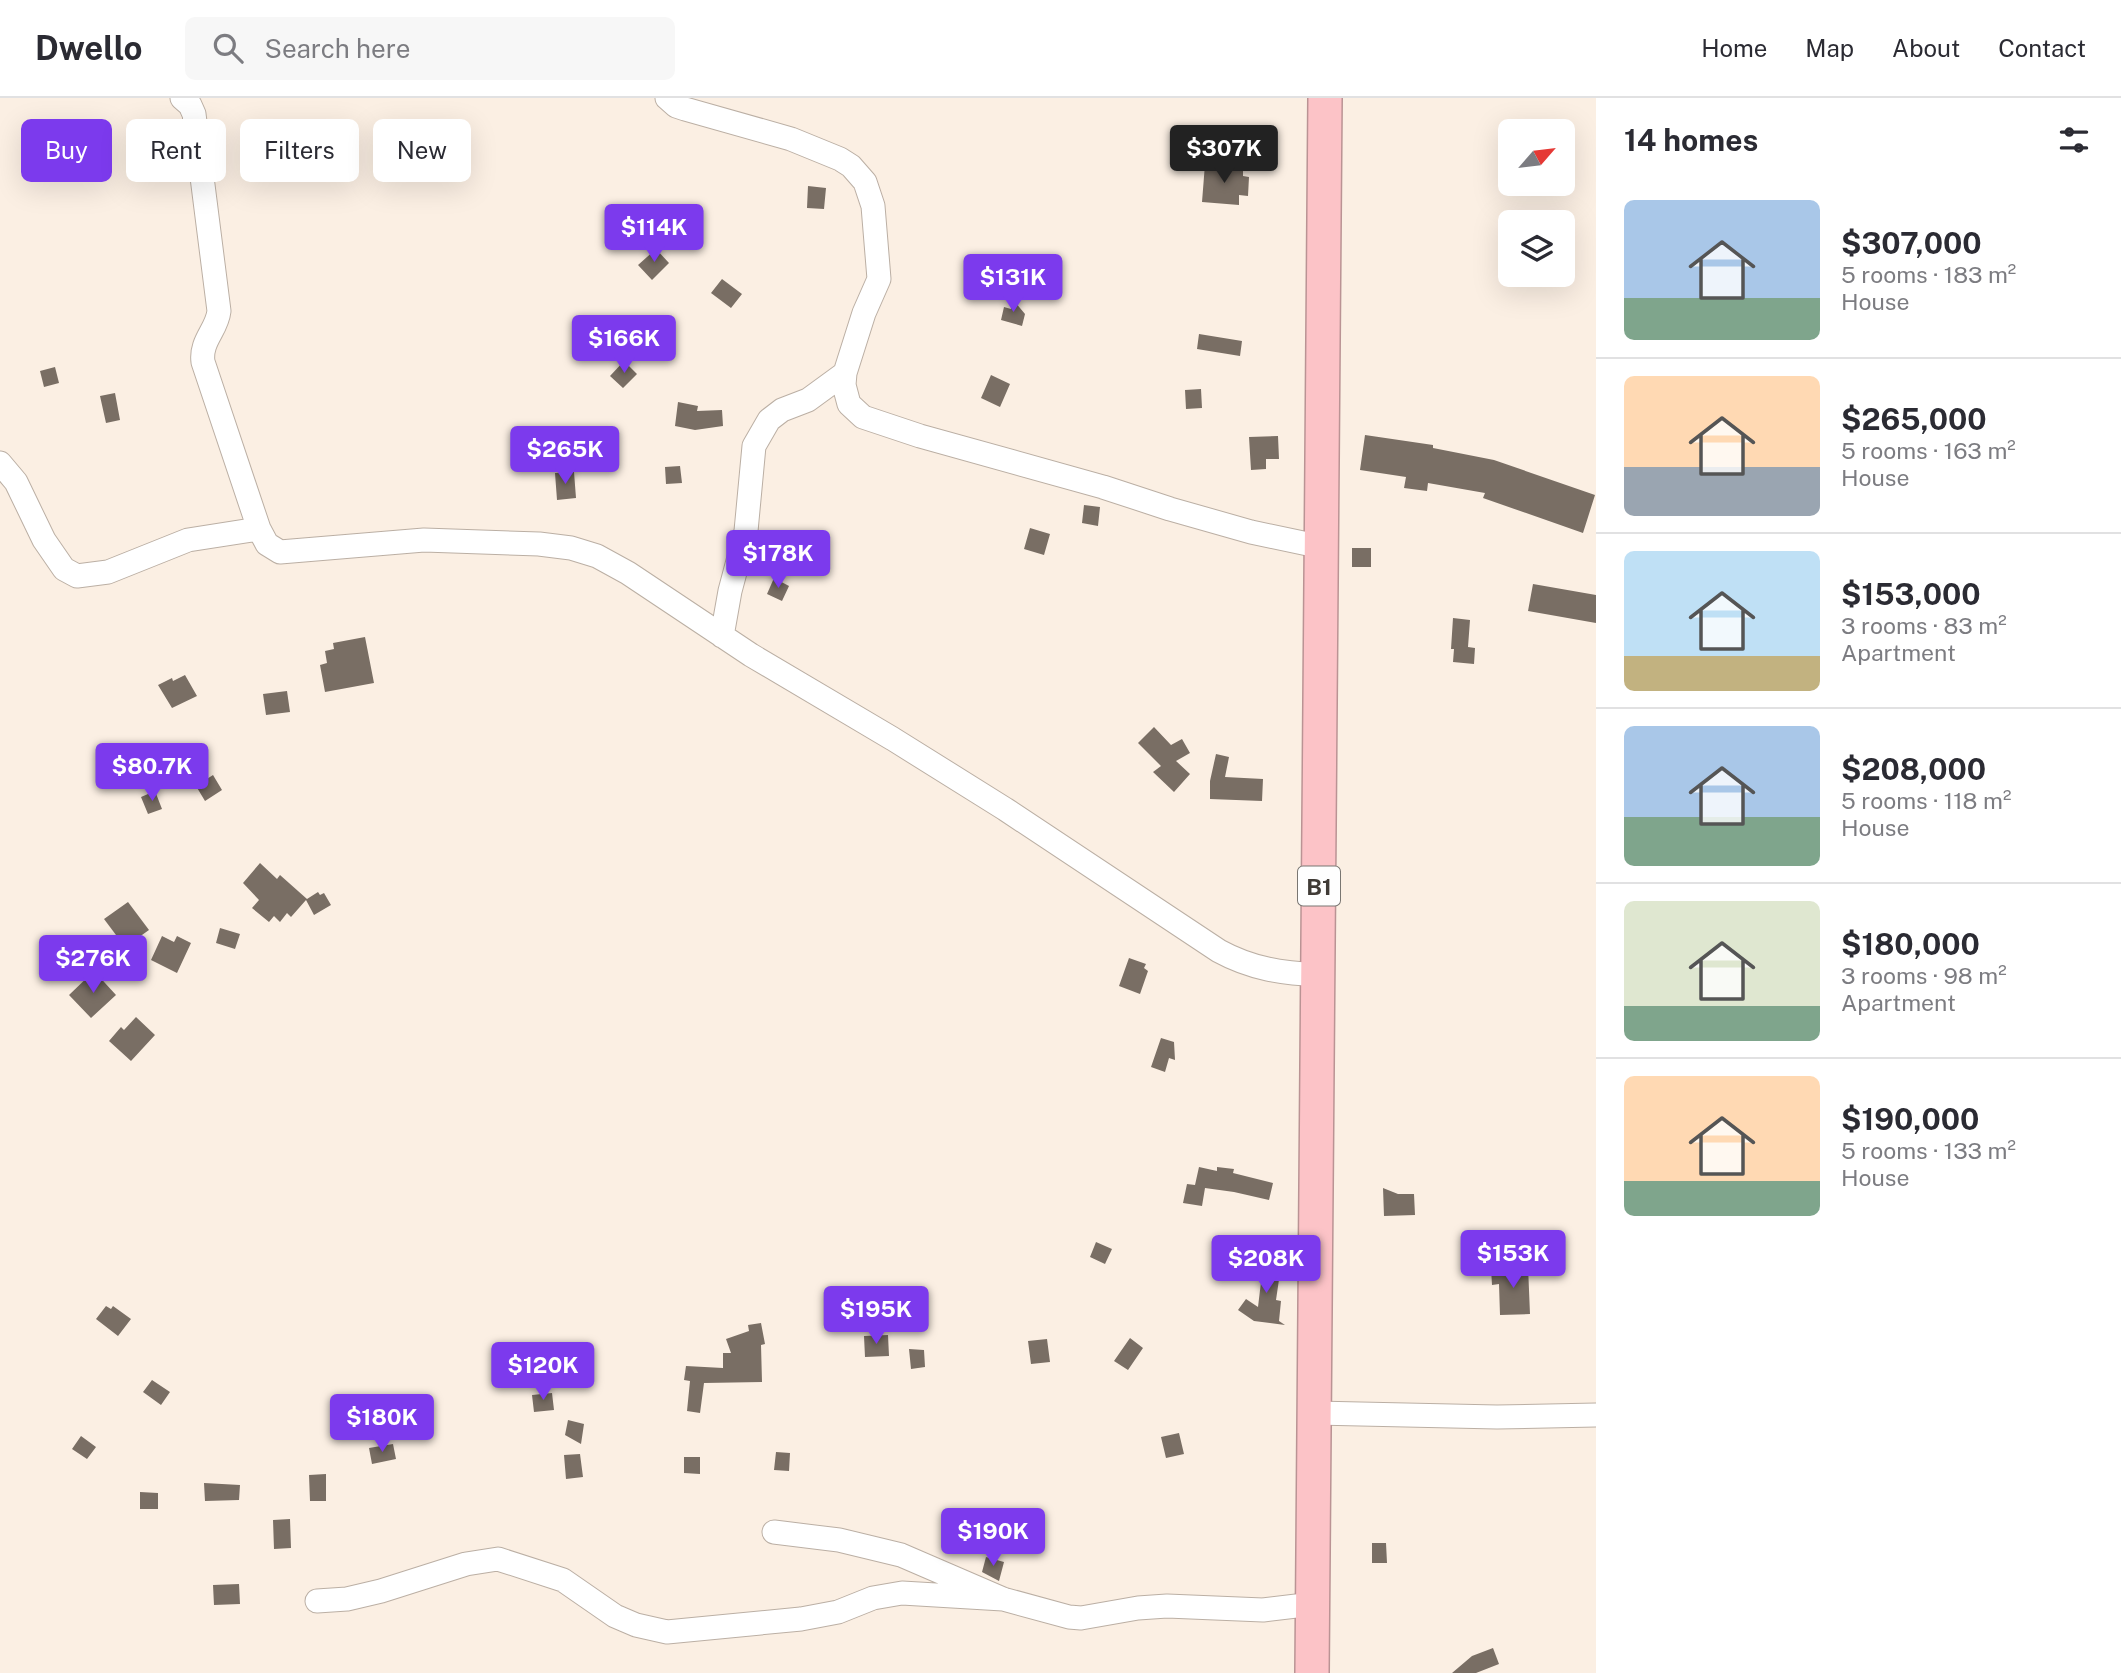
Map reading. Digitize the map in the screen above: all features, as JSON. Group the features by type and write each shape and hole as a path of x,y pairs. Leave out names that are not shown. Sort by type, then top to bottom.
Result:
{"highway":[{"name":"B1","path":"1312,1673 1325,98"}],"street":[{"path":"182,98 190,105 194,114 219,311 218,319 202,348 203,362 258,529 267,544 280,552 424,540 539,544 571,548 597,556 628,573 722,636 994,802 1106,873 1187,931 1233,959 1267,971 1319,975"},
{"path":"667,98 676,106 791,139 840,159 851,166 865,182 873,206 879,279 864,313 845,373 846,395 855,412"},
{"path":"722,636 730,591 746,531 754,446 769,420 782,410 808,400 845,373"},
{"path":"808,400 855,412 920,436 1103,487 1170,509 1251,532 1322,547"},
{"path":"0,463 16,482 44,540 64,569 77,576 108,572 188,540 258,529"},
{"path":"1315,1413 1497,1417 1596,1415"},
{"path":"774,1532 839,1540 901,1556 1003,1599 1059,1615 1081,1618 1167,1606 1263,1610 1313,1604"},
{"path":"317,1601 347,1599 466,1564 498,1559 563,1580 615,1616 636,1625 667,1632 801,1619 838,1612 873,1598 895,1594 1003,1599"}],"building":[{"path":"1205,164 1243,167 1243,176 1249,177 1248,196 1239,195 1239,205 1202,202"},
{"path":"808,186 826,188 824,209 807,208"},
{"path":"656,249 669,263 652,280 638,265"},
{"path":"722,279 742,294 731,308 711,293"},
{"path":"1010,296 1025,314 1022,326 1001,320 1004,307 1011,309"},
{"path":"1199,334 1242,341 1240,356 1197,349"},
{"path":"624,361 637,374 623,388 610,376"},
{"path":"55,367 59,383 44,387 40,371"},
{"path":"991,375 1010,384 1000,407 981,398"},
{"path":"1201,389 1202,408 1186,409 1185,390"},
{"path":"115,393 120,420 106,423 100,396"},
{"path":"678,402 698,406 697,411 722,410 723,426 695,430 675,426"},
{"path":"1365,435 1433,445 1433,448 1494,460 1595,495 1583,533 1483,498 1485,493 1428,483 1427,491 1404,488 1406,477 1360,470"},
{"path":"1278,436 1279,459 1266,459 1266,469 1251,470 1249,437"},
{"path":"562,447 562,466 549,466 549,448"},
{"path":"680,466 682,483 666,484 665,467"},
{"path":"574,472 576,498 557,500 555,473"},
{"path":"1084,505 1100,507 1098,526 1082,523"},
{"path":"1030,528 1050,534 1044,555 1024,549"},
{"path":"1352,548 1371,548 1371,567 1352,567"},
{"path":"774,578 789,586 782,601 767,594"},
{"path":"1533,584 1596,595 1596,623 1528,611"},
{"path":"1453,618 1470,620 1468,647 1475,648 1474,664 1453,662"},
{"path":"365,637 374,683 325,692 320,665 327,663 325,651 334,649 333,643"},
{"path":"185,675 197,696 172,708 158,685"},
{"path":"287,691 290,712 266,715 263,694"},
{"path":"1154,727 1171,745 1182,739 1190,753 1176,761 1190,774 1174,792 1153,772 1161,766 1138,743"},
{"path":"1216,754 1229,757 1225,777 1263,779 1262,801 1210,799 1210,781"},
{"path":"213,775 222,790 205,801 196,786"},
{"path":"155,791 162,809 148,814 141,797"},
{"path":"260,863 277,879 280,875 307,899 318,892 320,895 324,893 331,905 314,915 306,900 291,917 287,913 280,922 274,916 269,922 252,908 259,900 243,883"},
{"path":"128,902 149,930 125,947 104,919"},
{"path":"220,928 240,934 235,949 216,943"},
{"path":"162,936 174,942 177,936 191,943 177,973 151,960"},
{"path":"1129,958 1146,964 1144,968 1148,971 1140,994 1119,986"},
{"path":"94,971 116,995 91,1018 69,995"},
{"path":"136,1017 155,1035 131,1061 109,1041 121,1027 124,1030"},
{"path":"1161,1038 1174,1042 1175,1060 1169,1058 1165,1072 1151,1067"},
{"path":"1199,1167 1217,1171 1217,1167 1234,1169 1233,1173 1273,1183 1269,1200 1205,1188 1202,1206 1183,1203 1187,1184 1195,1185"},
{"path":"1383,1188 1398,1194 1414,1194 1415,1215 1384,1216"},
{"path":"1096,1242 1112,1249 1105,1264 1090,1257"},
{"path":"1264,1257 1282,1259 1276,1300 1281,1301 1279,1321 1285,1325 1254,1321 1238,1310 1246,1299 1258,1307"},
{"path":"1528,1266 1530,1314 1500,1315 1499,1284 1492,1285 1491,1268"},
{"path":"106,1306 111,1309 113,1306 131,1319 118,1336 96,1319"},
{"path":"761,1323 765,1344 761,1345 762,1382 704,1383 700,1413 687,1411 690,1381 684,1380 686,1366 723,1368 723,1353 731,1353 726,1339 749,1331 748,1325"},
{"path":"888,1335 889,1356 865,1357 864,1336"},
{"path":"1130,1338 1143,1348 1128,1370 1114,1361"},
{"path":"1047,1339 1050,1362 1031,1364 1028,1341"},
{"path":"909,1349 924,1350 925,1367 911,1369"},
{"path":"152,1380 170,1392 161,1405 143,1392"},
{"path":"552,1393 554,1410 534,1412 532,1395"},
{"path":"568,1420 584,1424 581,1444 565,1435"},
{"path":"1179,1433 1184,1454 1166,1458 1161,1437"},
{"path":"81,1436 96,1447 87,1459 72,1449"},
{"path":"393,1444 396,1459 372,1464 369,1448"},
{"path":"776,1452 790,1453 789,1471 774,1470"},
{"path":"580,1454 583,1477 566,1479 564,1455"},
{"path":"684,1457 700,1457 700,1474 684,1473"},
{"path":"326,1474 326,1501 310,1501 309,1475"},
{"path":"204,1483 240,1485 239,1500 205,1501"},
{"path":"140,1492 158,1493 158,1509 140,1509"},
{"path":"290,1519 291,1548 274,1549 273,1520"},
{"path":"1372,1543 1386,1543 1387,1563 1372,1563"},
{"path":"986,1557 1004,1562 999,1581 982,1572"},
{"path":"239,1584 240,1604 214,1605 213,1585"},
{"path":"1493,1648 1499,1664 1476,1673 1452,1673 1472,1656"}]}
